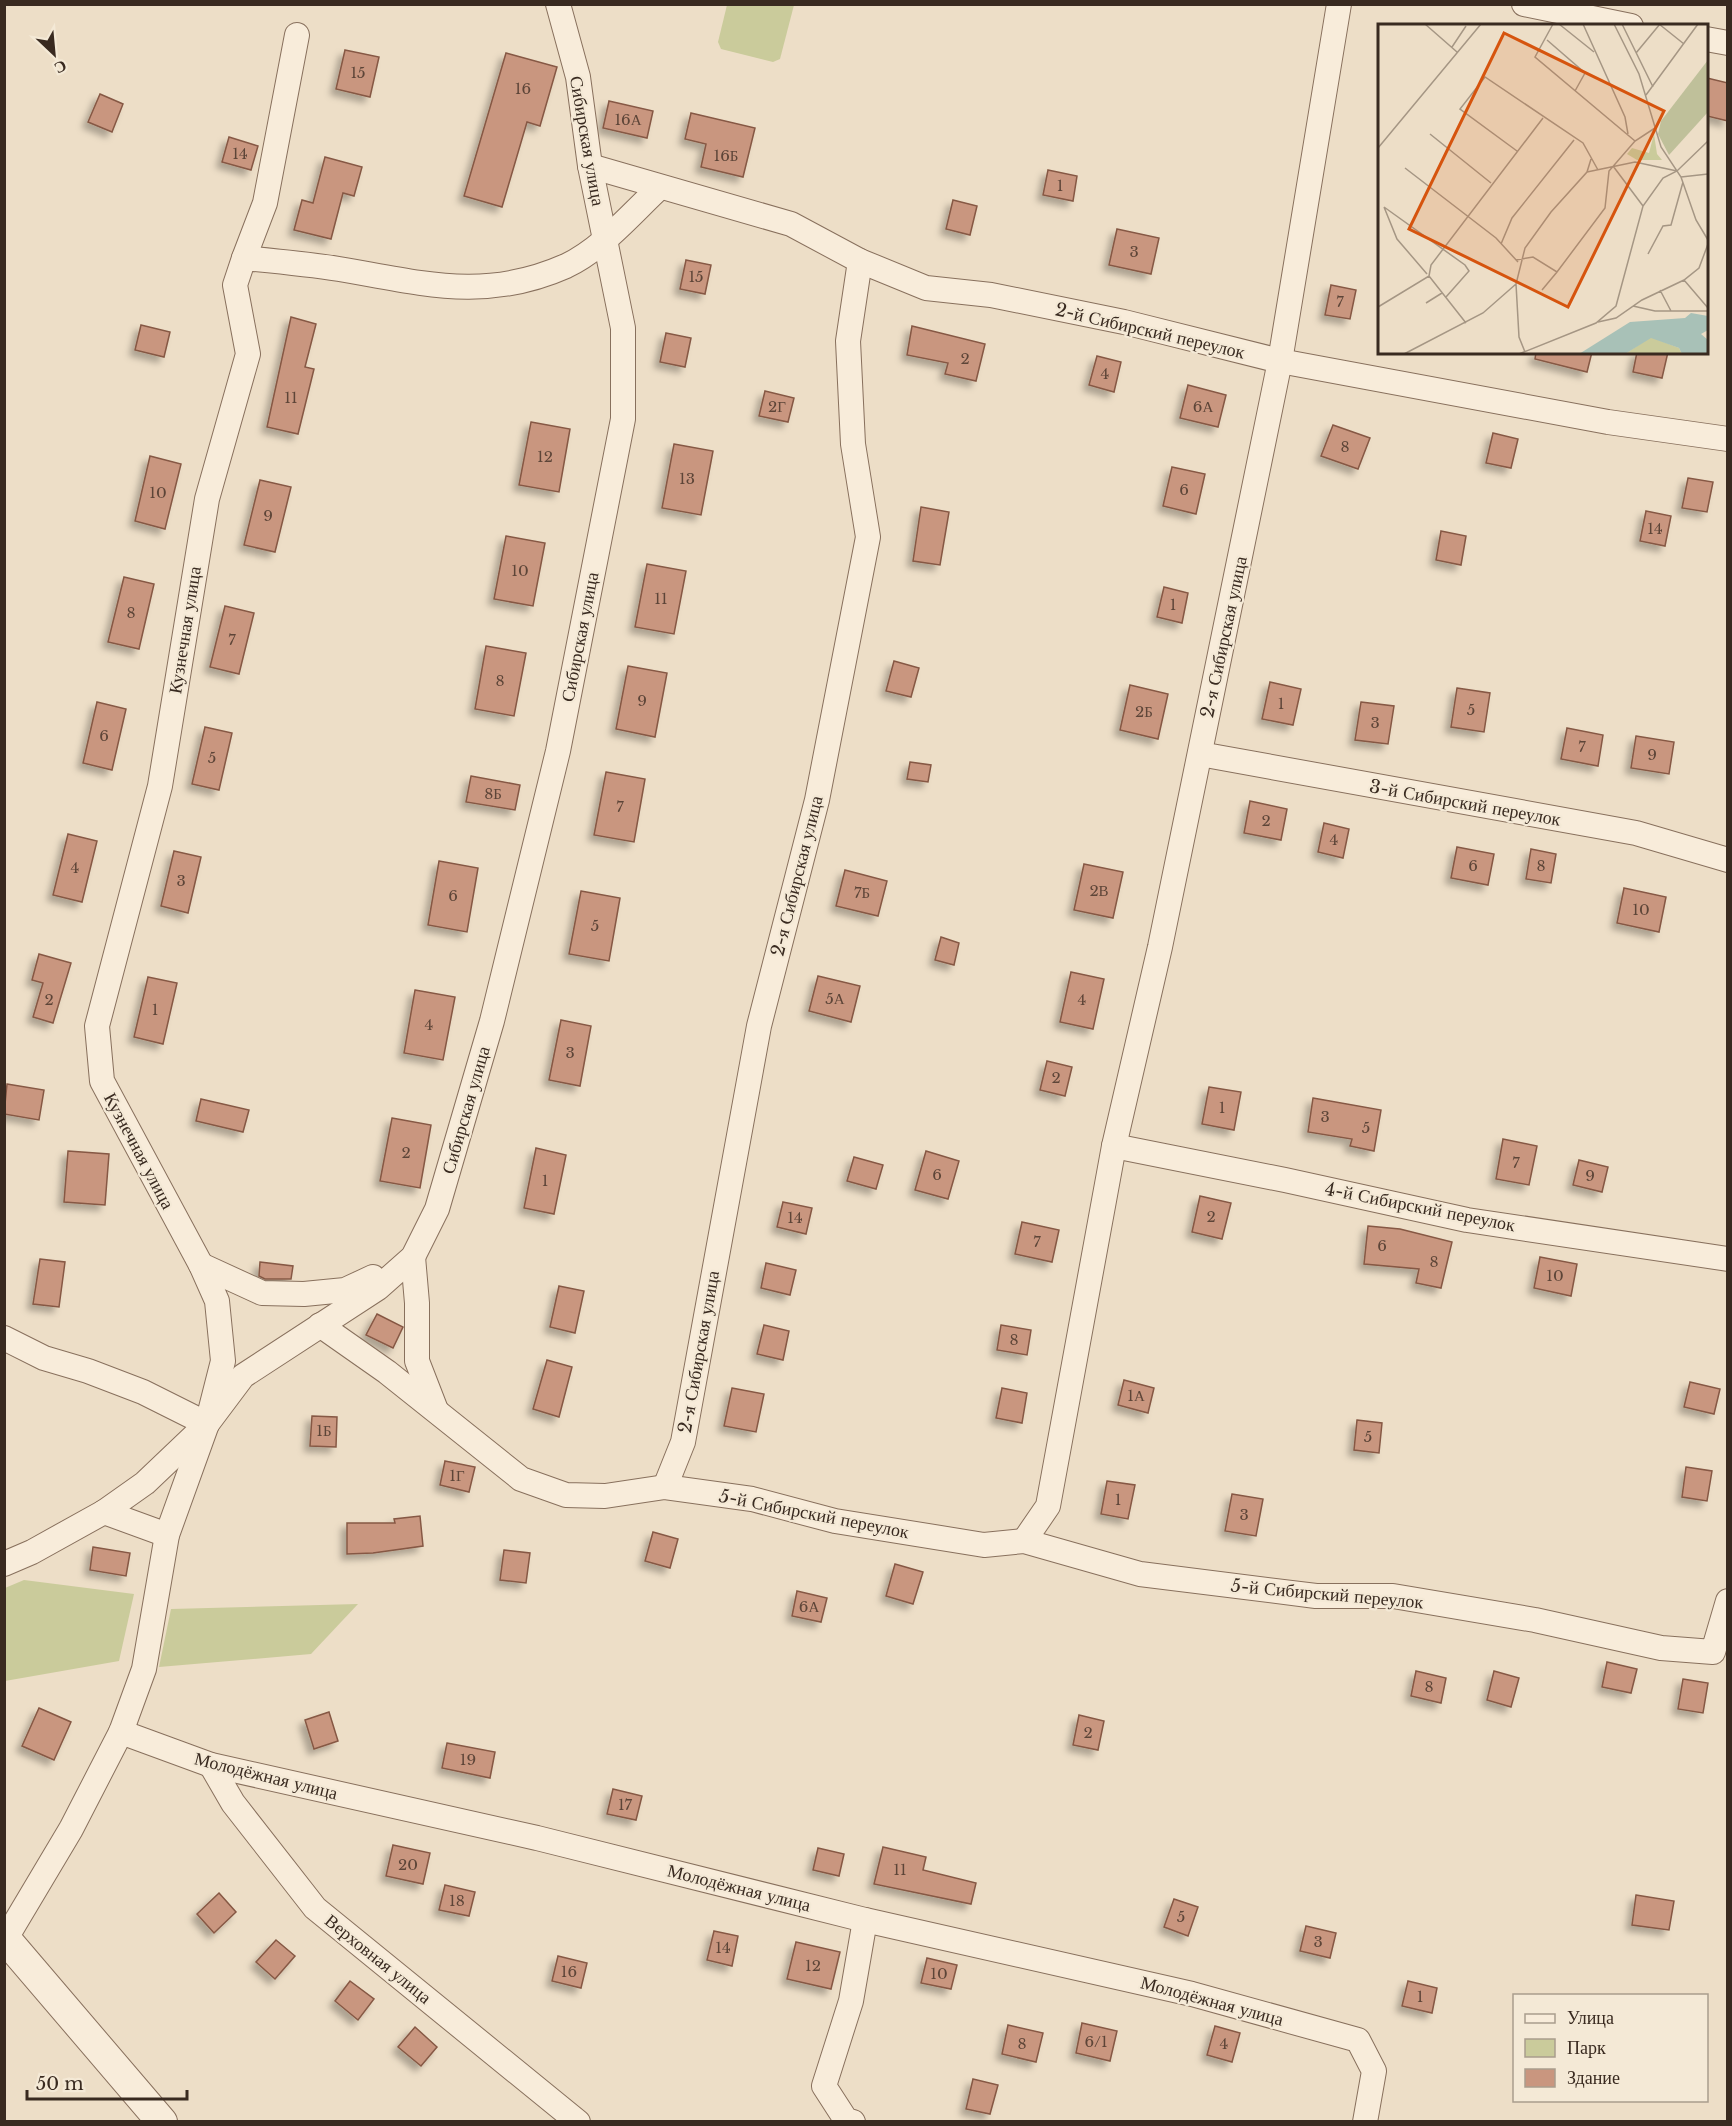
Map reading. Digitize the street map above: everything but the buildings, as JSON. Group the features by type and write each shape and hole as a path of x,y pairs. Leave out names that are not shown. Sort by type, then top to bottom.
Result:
{"street":[{"name":"Сибирская улица","path":"413,1257 437,1209 492,1021 558,751 623,419 623,328 590,166 578,77 558,4"},
{"name":"2-я Сибирская улица","path":"1024,1541 1048,1506 1114,1146 1160,947 1280,361 1339,4"},
{"path":"1524,4 1621,24"},
{"name":"Кузнечная улица","path":"207,1424 223,1361 217,1301 201,1265 102,1081 98,1026 160,786 207,499 248,354 235,285 265,203 297,35"},
{"path":"1708,39 1728,43"},
{"name":"2-й Сибирский переулок","path":"590,166 791,224 860,261 926,288 991,296 1124,322 1280,361 1608,422 1728,439"},
{"path":"244,258 321,266 453,288 515,284 568,265 605,239 660,187"},
{"name":"2-я Сибирская улица","path":"665,1486 683,1442 759,1026 817,800 868,537 853,444 848,341 860,261"},
{"name":"3-й Сибирский переулок","path":"1200,754 1636,834 1728,860"},
{"name":"4-й Сибирский переулок","path":"1114,1146 1286,1180 1467,1220 1728,1259"},
{"path":"201,1265 262,1293 304,1294 345,1290 413,1257"},
{"path":"4,1564 104,1512 145,1483 207,1424 243,1376 378,1288 413,1257"},
{"path":"413,1257 417,1303 417,1361 436,1410"},
{"name":"5-й Сибирский переулок","path":"320,1325 436,1410 521,1479 566,1495 605,1496 665,1486 752,1498 835,1521 984,1545 1024,1541 1140,1575 1316,1596 1393,1596 1535,1620 1661,1648 1713,1652 1728,1601"},
{"path":"4,1338 44,1358 88,1371 143,1392 207,1424"},
{"path":"162,2121 5,1937 71,1829 121,1732 144,1669 167,1535 207,1424"},
{"path":"104,1512 167,1535"},
{"name":"Молодёжная улица","path":"121,1732 211,1765 537,1838 865,1920 1192,1994 1359,2040 1374,2071 1365,2121"},
{"name":"Верховная улица","path":"211,1765 233,1803 315,1908 578,2121"},
{"path":"853,2121 846,2120 824,2086 851,2001 865,1920"}],"green space":[{"path":"727,5 794,5 780,59 773,62 721,49 718,42"},
{"path":"24,1580 134,1594 119,1661 5,1681 5,1588"},
{"path":"358,1604 311,1654 159,1667 171,1609"}]}
